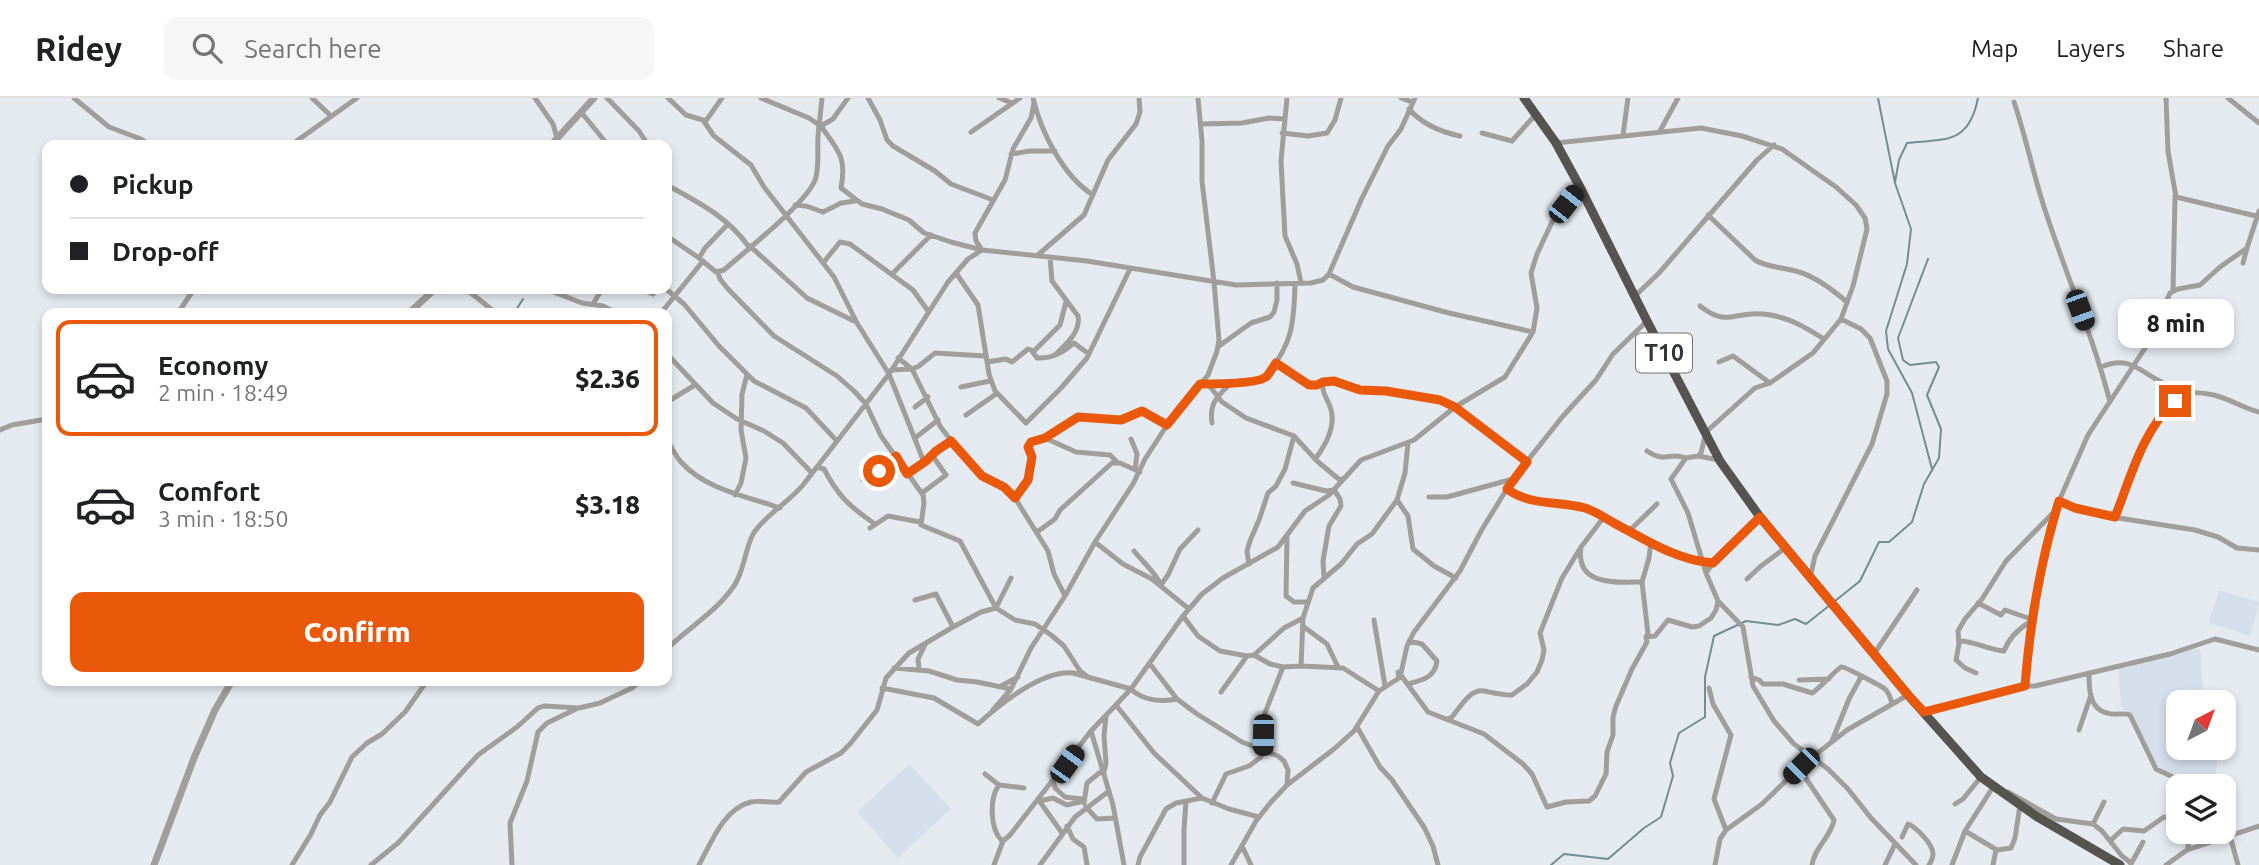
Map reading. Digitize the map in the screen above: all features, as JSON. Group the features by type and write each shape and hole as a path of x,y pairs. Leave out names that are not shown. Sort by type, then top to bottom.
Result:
{"highway":[{"name":"T10","path":"1524,98 1556,143 1580,187 1720,461 1760,517 1941,734 1981,777 2020,805 2120,865"}],"street":[{"path":"74,98 108,127 141,140"},
{"path":"312,98 331,116"},
{"path":"298,140 357,98"},
{"path":"535,98 553,124 557,138"},
{"path":"557,138 594,98"},
{"path":"607,98 636,127 645,140"},
{"path":"668,98 686,115 705,122 714,136 751,165 764,187 823,262 842,289 857,323 890,372 925,462"},
{"path":"705,122 722,98"},
{"path":"761,98 809,118 820,126 841,156 844,171 842,190 856,201 909,220 924,233 982,250 1087,261 1236,285 1298,284 1319,281 1329,274 1362,198 1388,146 1401,129 1413,100 1401,98"},
{"path":"718,273 769,232 811,188 816,179 822,98"},
{"path":"820,126 833,119 848,98"},
{"path":"867,98 892,146 935,171 951,184 993,200"},
{"path":"999,98 1012,103"},
{"path":"971,132 1020,98"},
{"path":"1038,255 1084,215 1108,160 1136,124 1140,112 1139,98"},
{"path":"882,688 934,698 978,724 993,710 1011,689 1031,649 1137,471 1167,425 1211,369 1219,346 1202,181 1198,98"},
{"path":"1200,384 1264,378 1276,363 1291,334 1298,284 1297,264 1285,236 1281,176 1286,98"},
{"path":"1282,133 1308,136 1327,133 1335,120 1341,98"},
{"path":"1623,135 1628,98"},
{"path":"1660,131 1678,98"},
{"path":"1976,673 1956,661 1959,628 2003,565 2049,519 2088,435 2136,365 2173,291 2175,195 2168,151 2166,98"},
{"path":"2228,98 2259,123"},
{"path":"982,250 974,236 1005,180 1011,155 1031,118 1034,100"},
{"path":"1034,100 1055,150 1074,179 1093,195"},
{"path":"2014,102 2045,210 2101,367 2110,402"},
{"path":"1409,109 1415,117 1429,125 1460,136"},
{"path":"581,112 604,140"},
{"path":"1482,133 1513,140 1536,114"},
{"path":"1201,124 1285,119"},
{"path":"1556,143 1701,128 1742,136 1774,145 1836,187 1856,205 1865,218 1867,229 1853,286 1841,319 1813,353 1770,383 1755,388 1706,432 1698,456"},
{"path":"1635,296 1659,273 1757,160 1774,145"},
{"path":"1011,155 1055,150"},
{"path":"994,865 1003,841 1039,800 1091,731 1131,689 1183,616 1212,586 1278,547 1305,511 1334,490 1364,457 1408,443 1455,407 1505,377 1533,332 1537,307 1532,267 1552,222 1580,187"},
{"path":"672,188 728,223 749,246 807,298 857,323"},
{"path":"2175,195 2178,198 2258,214 2243,263"},
{"path":"795,205 804,205 823,212 841,203 856,201"},
{"path":"1708,215 1757,262 1811,276 1847,302"},
{"path":"666,308 701,259 705,248 728,223"},
{"path":"892,274 931,235"},
{"path":"672,239 718,273 719,279 774,336 844,381 866,404 881,436 922,493 924,501 920,522"},
{"path":"823,262 837,244 844,242 857,248 916,292 929,312"},
{"path":"2173,291 2200,285 2247,248"},
{"path":"672,644 731,590 739,576 754,533 764,520 791,499 818,470 822,461 890,372 956,273 968,259 982,250"},
{"path":"1049,257 1051,278 1079,321 1074,334 1055,355"},
{"path":"956,273 978,305 990,381 996,394 1027,423 1076,372 1089,354 1130,269"},
{"path":"1329,274 1353,287 1533,332"},
{"path":"1219,346 1251,323 1270,317 1277,300 1277,283"},
{"path":"415,308 430,294"},
{"path":"472,294 490,308"},
{"path":"559,294 607,308"},
{"path":"593,304 599,294"},
{"path":"672,294 747,375 758,384 806,408 837,441"},
{"path":"1032,351 1060,325 1066,302"},
{"path":"1700,306 1720,318 1759,313 1772,315 1804,325 1824,340"},
{"path":"1810,578 1815,556 1872,444 1887,394 1887,381 1870,338 1861,329 1841,319"},
{"path":"1398,672 1401,673 1409,641 1426,614 1456,578 1513,479 1594,382 1611,356 1647,321"},
{"path":"890,372 919,366 933,353 1006,359 1012,362 1028,349 1038,359 1067,350 1074,343 1089,354"},
{"path":"1719,362 1733,356 1770,383"},
{"path":"898,358 912,369 937,420 951,441 982,476 1004,487 1015,498 1050,554 1054,573 1065,596"},
{"path":"672,360 720,408 783,443 818,470 849,506 873,526 887,516 920,522 926,528 960,541 996,608 1015,620 1033,623 1044,630 1063,645 1080,671 1088,677"},
{"path":"1276,363 1309,385 1338,382 1360,390 1431,397 1455,407 1527,462"},
{"path":"2101,367 2111,363 2136,365 2166,385 2185,393 2209,394 2259,412"},
{"path":"735,495 741,483 746,457 741,435 747,375"},
{"path":"961,387 990,381"},
{"path":"1316,458 1329,438 1331,419 1330,405 1322,389 1323,382"},
{"path":"1212,423 1211,407 1231,383"},
{"path":"1208,384 1217,398 1246,418 1294,436 1340,481 1342,479"},
{"path":"672,399 695,385"},
{"path":"2115,517 2138,454 2149,433 2166,408 2185,393"},
{"path":"967,415 996,394"},
{"path":"915,407 928,397"},
{"path":"1015,498 1028,480 1032,457 1028,445 1032,441 1045,438 1080,416 1121,420 1142,411 1167,425"},
{"path":"0,430 42,420"},
{"path":"915,438 937,420"},
{"path":"1249,564 1247,551 1250,541 1268,493 1276,486 1285,469 1294,436"},
{"path":"1045,438 1076,452 1110,455 1117,462 1137,471"},
{"path":"1131,439 1137,454 1137,471"},
{"path":"907,474 951,441"},
{"path":"1301,666 1303,618 1313,588 1342,563 1357,544 1372,534 1397,500 1405,473 1408,443"},
{"path":"672,447 680,461 691,471 735,495 780,508"},
{"path":"1647,451 1661,459 1673,455 1686,458 1698,456 1720,461"},
{"path":"922,493 946,475 932,455"},
{"path":"863,480 883,469 896,456"},
{"path":"1686,458 1671,480 1688,513 1706,573 1718,601 1744,629 1751,677 1757,695 1774,721 1794,744 1810,758 1821,763 1848,789 1871,818 1916,865"},
{"path":"1037,532 1055,519 1060,510 1106,467 1117,462"},
{"path":"1429,497 1447,497 1513,479"},
{"path":"1293,483 1326,491 1334,490"},
{"path":"1507,489 1532,500 1584,508 1650,542 1683,556 1713,563"},
{"path":"1324,579 1323,561 1329,526 1341,506 1334,490"},
{"path":"1397,500 1408,516 1413,550 1456,578"},
{"path":"2059,501 2075,508 2143,523 2195,530 2218,537 2237,548 2259,550"},
{"path":"2025,686 2031,620 2046,546 2059,501"},
{"path":"1629,531 1657,504"},
{"path":"1443,719 1449,720 1475,691 1514,695 1531,680 1542,660 1542,626 1562,578 1604,517"},
{"path":"1706,573 1760,517"},
{"path":"1161,585 1180,549 1198,530"},
{"path":"1287,533 1286,596 1294,602 1307,602"},
{"path":"1095,542 1123,564 1161,585 1189,609"},
{"path":"1398,672 1429,712 1484,734 1529,769 1548,808 1566,802 1589,801 1605,778 1607,752 1614,731 1613,714 1647,642 1642,582 1649,558 1650,542"},
{"path":"1581,547 1583,565 1596,580 1642,582"},
{"path":"1747,579 1785,548"},
{"path":"1134,551 1159,579 1161,585"},
{"path":"699,865 733,810 755,801 779,802 807,772 846,749 877,710 886,678 894,668 912,651 953,626 981,612 996,608 1011,578"},
{"path":"1874,654 1917,590"},
{"path":"915,600 936,594 953,626"},
{"path":"1646,636 1655,636 1668,620 1692,627 1704,624 1714,613 1718,601"},
{"path":"1978,603 2001,615 2005,610 2031,620"},
{"path":"1183,616 1198,636 1220,651 1250,655 1283,667 1338,667 1352,672 1379,691"},
{"path":"1222,692 1250,655 1284,628 1303,618"},
{"path":"1374,620 1385,686"},
{"path":"1959,640 1986,649 2004,651 2008,640 2031,620"},
{"path":"1304,627 1328,646 1338,667"},
{"path":"1924,712 2025,686 2035,687 2170,654 2215,639 2259,650"},
{"path":"1408,684 1431,676 1436,670 1437,661 1422,644 1409,641"},
{"path":"919,670 918,659 926,643"},
{"path":"1150,664 1177,698 1197,714 1242,742 1278,756 1287,765 1287,786"},
{"path":"1212,803 1226,774 1253,764 1261,757 1265,713 1283,667"},
{"path":"1751,677 1763,684 1782,684 1809,693 1819,689 1842,667 1884,689 1892,704"},
{"path":"894,668 919,670 957,680 1011,689"},
{"path":"993,710 1031,685 1067,672 1164,701 1177,698"},
{"path":"1231,865 1258,817 1287,786 1357,727 1379,691 1399,678 1398,672"},
{"path":"2089,673 2091,695 2096,707 2105,713 2126,713 2133,718 2157,771 2166,775"},
{"path":"999,687 1018,677"},
{"path":"1831,742 1861,677"},
{"path":"1799,680 1829,679"},
{"path":"154,865 194,758 215,710 229,686"},
{"path":"292,865 330,802 352,757 405,712 423,686"},
{"path":"512,865 510,823 525,788 538,732 547,723 579,708 600,703 632,686"},
{"path":"1709,688 1713,704 1731,735 1714,799 1726,830"},
{"path":"1715,865 1720,839 1726,830 1762,804 1801,766 1831,742 1861,720 1908,695"},
{"path":"2080,730 2091,695"},
{"path":"1116,705 1154,753 1202,798 1258,817"},
{"path":"371,865 398,843 478,755 538,708 579,708"},
{"path":"1084,804 1087,783 1103,771 1106,763 1106,716"},
{"path":"1357,727 1380,767 1392,779 1424,827 1438,865"},
{"path":"1091,731 1109,790 1124,865"},
{"path":"1801,766 1807,780 1834,820 1832,828 1815,854 1812,865"},
{"path":"985,774 999,785 1024,788"},
{"path":"1955,804 1963,799 1981,777"},
{"path":"1053,780 1054,786 1064,797 1084,804 1098,819 1115,818"},
{"path":"999,785 992,804 996,832 1002,841"},
{"path":"1952,865 1965,831 1993,787 2015,795 2056,819 2093,824 2130,864 2143,842"},
{"path":"1041,865 1084,804 1109,790"},
{"path":"1039,800 1053,798 1067,805 1084,804"},
{"path":"1138,865 1163,813 1172,805 1202,798"},
{"path":"1039,800 1062,833"},
{"path":"1184,865 1186,801"},
{"path":"2093,824 2104,802"},
{"path":"1965,831 1996,849 2013,847 2020,805"},
{"path":"2110,841 2123,829 2144,831 2162,818 2166,818"},
{"path":"1902,837 1908,824 1914,826 1932,850 1933,858 1929,865"},
{"path":"1067,826 1073,839 1084,847 1087,865"},
{"path":"2236,833 2259,826"},
{"path":"1885,865 1895,844"},
{"path":"2187,850 2188,844"},
{"path":"2165,865 2187,850 2205,844"},
{"path":"2233,844 2238,865"},
{"path":"1242,846 1251,865"},
{"path":"1993,865 1996,849"}],"shaded area":[{"path":"2219,590 2259,602 2250,636 2209,623"},
{"path":"2197,647 2201,652 2203,690 2166,690 2166,760 2217,760 2215,774 2169,774 2155,768 2133,716 2121,707 2118,670"},
{"path":"909,764 951,809 898,858 857,812"}],"waterway":[{"path":"1878,98 1895,183 1911,229 1907,264 1886,331 1888,349 1912,393 1932,469"},
{"path":"1895,182 1899,160 1907,143 1944,139 1962,131 1969,124 1978,98"},
{"path":"1835,601 1860,581 1879,542 1889,542 1912,522 1924,484 1939,458 1941,429 1927,395 1939,367 1936,362 1910,365 1903,360 1898,338 1928,259"},
{"path":"517,308 523,299"},
{"path":"1551,865 1564,854 1608,859 1661,817 1673,776 1670,763 1679,733 1705,717 1705,677 1714,636 1746,621 1778,625 1795,619 1806,624 1830,605"}],"route":[{"path":"879,471 896,456 907,474 951,441 982,476 1004,487 1015,498 1028,480 1032,457 1029,444 1045,438 1077,417 1121,420 1142,411 1167,425 1200,384 1224,384 1264,378 1276,363 1309,385 1334,381 1360,390 1431,397 1455,407 1527,462 1507,489 1513,493 1532,500 1587,509 1650,542 1693,560 1713,563 1760,517 1924,712 2025,686 2032,610 2059,501 2075,508 2115,517 2138,454 2158,419 2175,401"}]}
